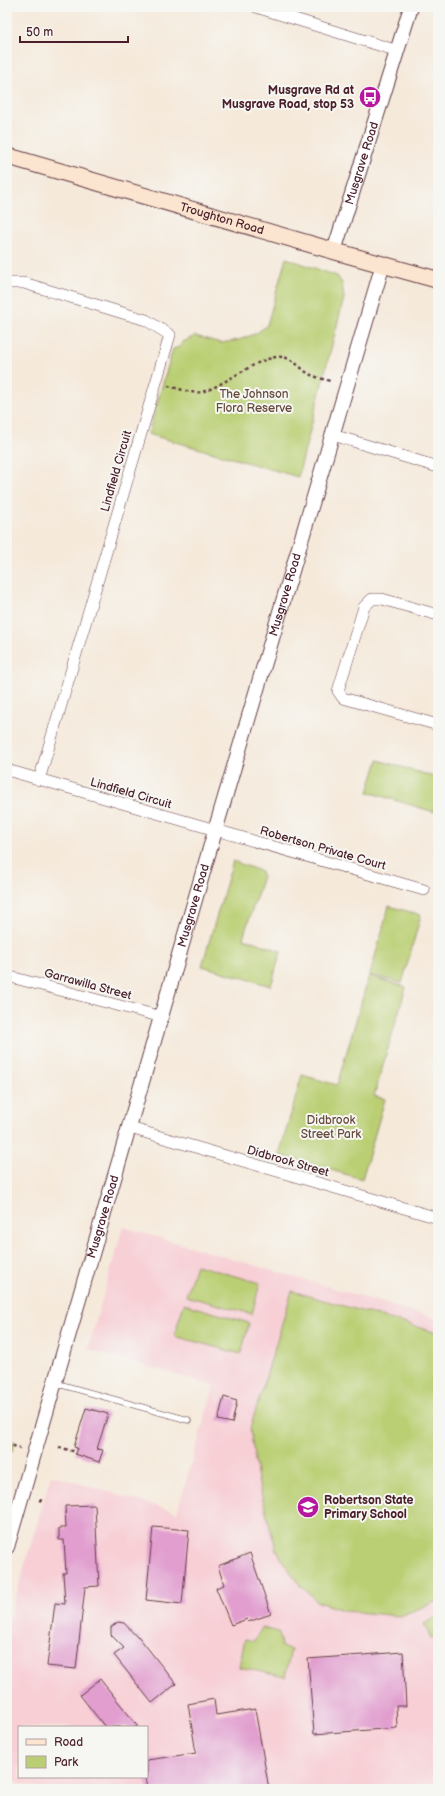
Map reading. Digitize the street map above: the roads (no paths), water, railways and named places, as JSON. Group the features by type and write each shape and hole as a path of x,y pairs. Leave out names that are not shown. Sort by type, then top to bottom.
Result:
{"main road":[{"name":"Troughton Road","path":"7,156 438,280"}],"street":[{"path":"256,7 398,50"},
{"name":"Musgrave Road","path":"334,251 412,7"},
{"name":"Musgrave Road","path":"7,1547 130,1128 215,831 383,264"},
{"name":"Lindfield Circuit","path":"7,283 24,283 146,320 170,335 39,780"},
{"path":"333,435 438,466"},
{"path":"438,615 382,599 372,599 364,607 338,691 343,698 438,725"},
{"name":"Lindfield Circuit","path":"7,770 215,831"},
{"name":"Robertson Private Court","path":"215,831 424,890"},
{"name":"Garrawilla Street","path":"7,976 162,1017"},
{"name":"Didbrook Street","path":"130,1128 438,1218"}],"lane":[{"path":"55,1383 188,1420"}],"place":[{"name":"Musgrave Rd at Musgrave Road, stop 53","path":"370,97"},
{"name":"Robertson State Primary School","path":"308,1507"}],"park label":[{"name":"The Johnson Flora Reserve","path":"254,401"},
{"name":"Didbrook Street Park","path":"331,1127"}]}
